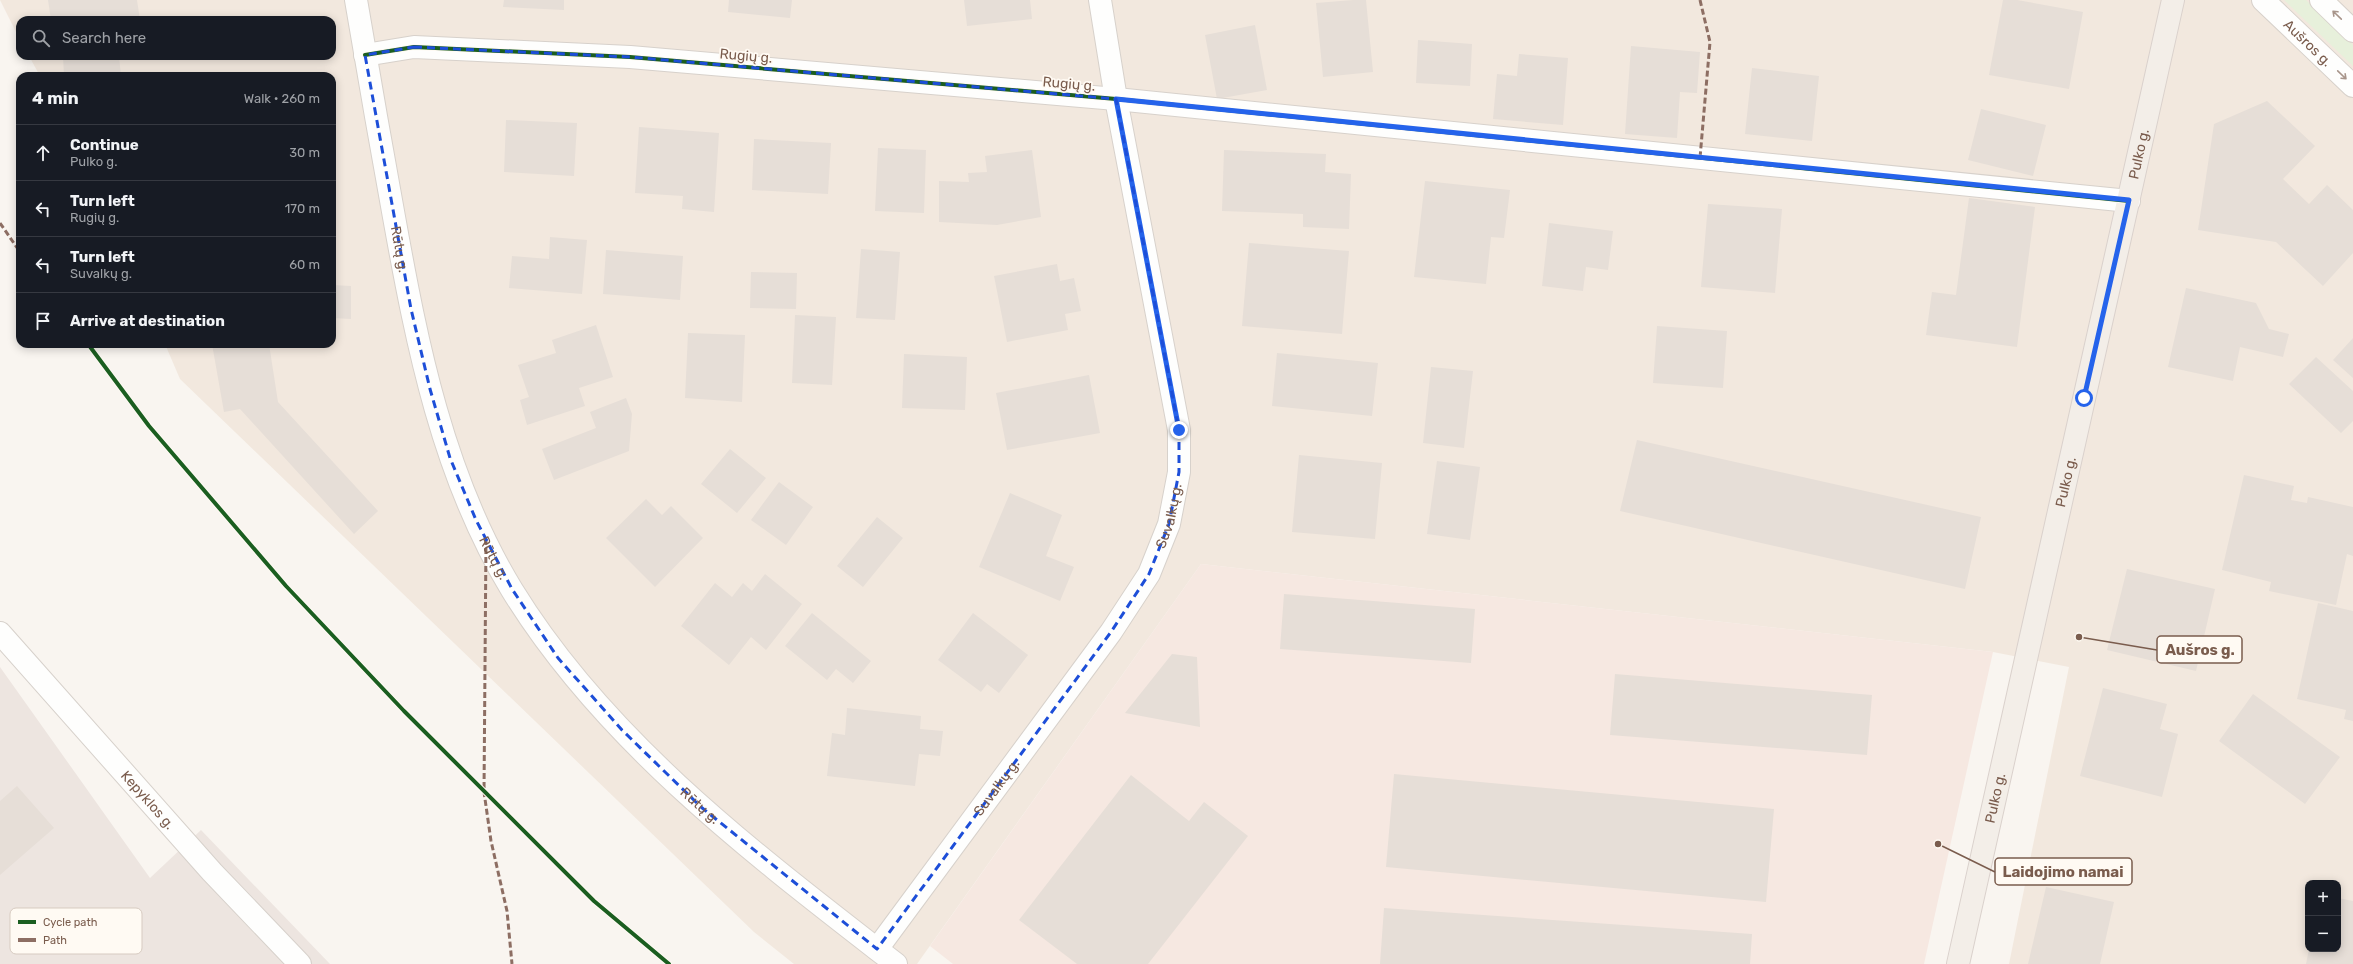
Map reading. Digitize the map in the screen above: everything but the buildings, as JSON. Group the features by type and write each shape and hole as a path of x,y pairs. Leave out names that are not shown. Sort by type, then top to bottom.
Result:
{"main road":[{"name":"Pulko g.","path":"1958,964 2173,0"}],"street":[{"name":"Rūtų g.","path":"356,0 411,309 430,390 450,458 476,520 512,589 558,658 622,730 650,758 701,807 896,964"},
{"name":"Suvalkų g.","path":"877,949 1111,632 1149,574 1169,524 1179,472 1179,430 1116,99 1100,0"},
{"name":"Aušros g.","path":"2263,0 2353,86"},
{"path":"2321,0 2353,31"},
{"name":"Rugių g.","path":"365,55 414,47 630,57 1116,99 2129,200"},
{"name":"Kepyklos g.","path":"0,633 212,872 300,964"}],"highlighted area":[{"path":"414,47 630,57 1116,99 1179,430 1179,472 1169,524 1149,574 1111,632 877,949 701,807 622,730 558,658 512,589 476,520 450,458 430,389 411,309 365,55"}],"shaded area":[{"path":"0,0 2353,0 2353,964 2009,964 2069,667 1993,652 1201,564 917,964 794,964 754,932 180,379 167,348 336,348 336,72 38,72 31,60 336,60 336,16 16,16 16,32"},
{"path":"1201,564 1993,652 1924,964 953,964 930,946"},
{"path":"0,667 150,878 201,830 330,964 0,964"}],"green space":[{"path":"2284,0 2306,0 2353,45 2353,66"}],"marked path":[{"path":"1700,0 1710,42 1700,158"},
{"path":"0,223 16,246"},
{"path":"486,539 484,792 491,841 507,911 512,964"}],"cycle path":[{"path":"365,55 414,47 630,57 1116,99 2129,201"},
{"path":"91,348 149,426 286,586 404,711 594,901 669,964"}],"place":[{"name":"Aušros g.","path":"2079,637"},
{"name":"Laidojimo namai","path":"1938,844"}],"route":[{"path":"1179,430 1116,99 2129,200 2084,398"}]}
